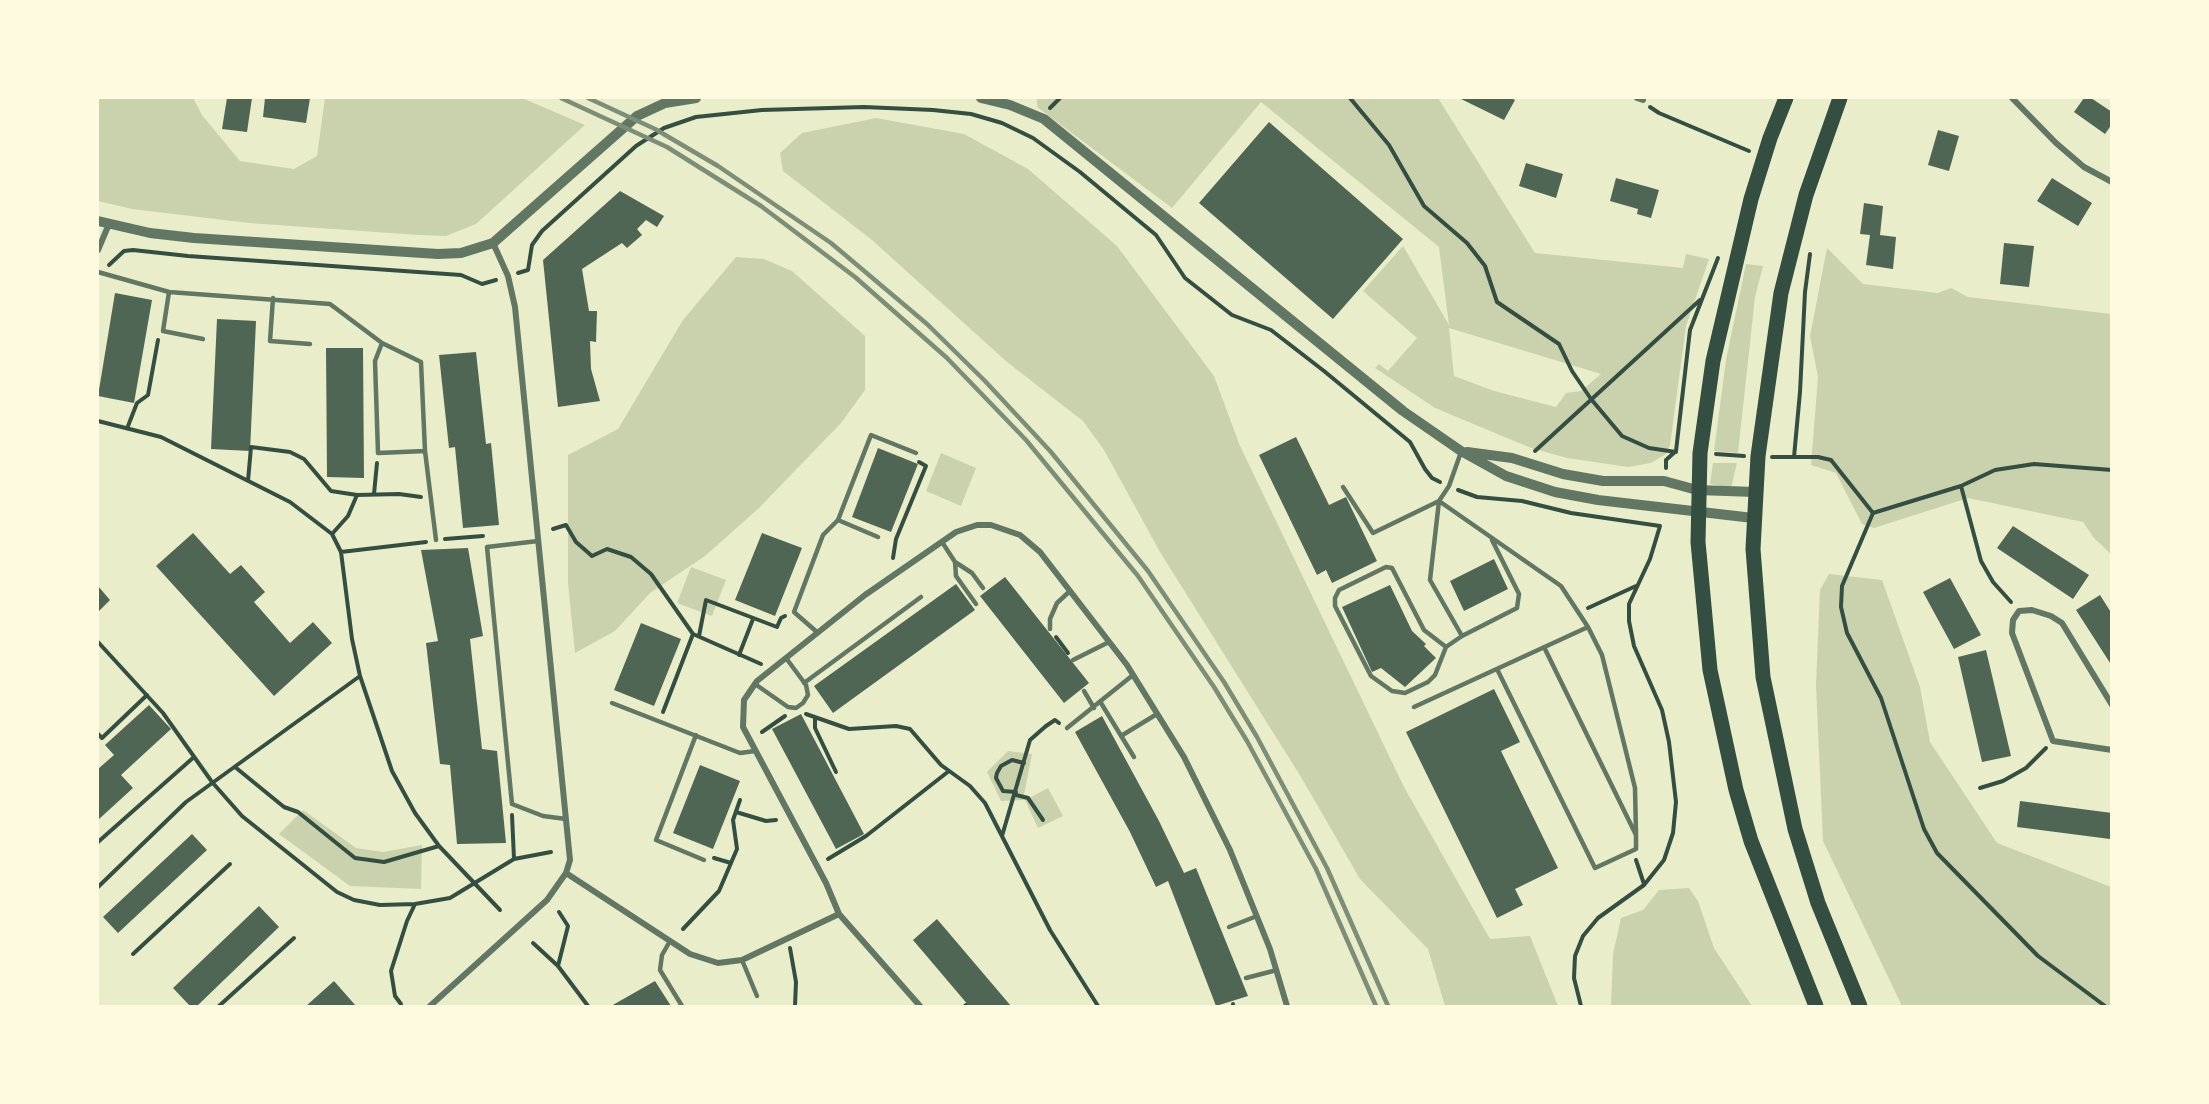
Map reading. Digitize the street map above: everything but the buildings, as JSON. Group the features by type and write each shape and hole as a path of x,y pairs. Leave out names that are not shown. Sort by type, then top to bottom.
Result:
{"main road":[{"path":"1786,98 1770,138 1743,231 1713,361 1700,453 1697,513 1703,615 1710,670 1723,738 1751,841 1816,1006"},
{"path":"1840,98 1817,159 1789,252 1774,334 1758,456 1753,518 1763,677 1795,829 1818,903 1848,978 1862,1006"}],"street":[{"path":"98,250 103,223 194,238 438,254 461,253 493,243 612,135 637,116 664,100 696,98"},
{"path":"981,98 1011,101 1044,119 1334,358 1402,411 1461,451 1506,476 1555,492 1697,513 1753,518"},
{"path":"2012,98 2056,144 2084,167 2112,182"},
{"path":"430,1006 439,1004 548,900 566,873 571,847 566,819 515,307 508,276 493,243"},
{"path":"1461,451 1512,458 1563,474 1603,481 1664,482 1697,490 1755,492"},
{"path":"918,1006 839,914 826,883 743,727 744,700 755,684 773,668 865,595 956,532 977,525 1006,528 1020,535 1040,552 1133,675 1184,756 1225,839 1257,916 1287,1006"},
{"path":"2112,705 2062,623 2051,616 2032,610 2019,611 2013,620 2012,633 2053,741 2112,750"},
{"path":"566,873 670,941 708,961 731,963 742,960 839,914"}],"lane":[{"path":"100,273 169,291 330,304 382,343 421,362 425,451 436,540"},
{"path":"169,291 163,331 203,339"},
{"path":"273,298 270,340 310,345"},
{"path":"382,343 375,362 378,453 425,451"},
{"path":"818,633 794,612 823,535 838,520 871,435 916,453"},
{"path":"1461,451 1449,486 1439,501 1430,580 1462,636"},
{"path":"1343,487 1373,533 1439,501"},
{"path":"1439,501 1561,586 1588,627 1602,655 1635,788 1636,849 1595,868 1497,669"},
{"path":"838,520 878,537"},
{"path":"1446,647 1424,630 1392,568 1386,567 1339,590 1335,598 1335,606 1371,676 1392,691 1405,693 1428,682 1434,675 1446,647 1462,636 1517,608 1519,594 1491,537"},
{"path":"538,541 487,547 512,804 543,816 566,819"},
{"path":"942,542 955,562 972,573 983,588"},
{"path":"955,562 956,576 976,604"},
{"path":"1050,629 1050,619 1057,603 1070,591"},
{"path":"804,683 921,597"},
{"path":"1414,707 1588,627"},
{"path":"1075,659 1109,642"},
{"path":"1544,647 1636,836"},
{"path":"755,684 778,702 796,708 808,695 804,683 786,658"},
{"path":"1067,728 1101,703 1115,687 1133,675"},
{"path":"1084,691 1094,708"},
{"path":"612,703 740,753 755,751"},
{"path":"1101,703 1134,756"},
{"path":"1121,736 1157,714"},
{"path":"696,735 656,840 704,860"},
{"path":"1228,927 1257,916"},
{"path":"670,941 662,955 660,970 682,1006"},
{"path":"742,960 757,996"},
{"path":"1246,978 1276,970"}],"path":[{"path":"1350,98 1389,145 1424,206 1467,243 1485,267 1497,302 1542,330 1559,344 1572,371 1591,399 1622,436 1649,448 1676,452 1818,457 1831,460 1873,513"},
{"path":"1640,99 1659,113 1749,150 1747,158"},
{"path":"528,270 532,245 542,231 636,146 664,128 696,117 762,110 864,107 971,114 1002,123 1034,138 1098,186 1156,235 1185,278 1232,315 1271,330 1410,442 1432,478"},
{"path":"100,273 115,256 124,251 133,250 188,256 461,275 483,284"},
{"path":"1794,457 1800,392 1804,292 1810,251"},
{"path":"1666,460 1676,452 1690,330 1719,256"},
{"path":"1533,452 1702,298"},
{"path":"128,426 137,403 148,396 156,343 163,331"},
{"path":"98,421 128,426 161,437 290,502 332,534 341,552 352,639 360,676 392,771 415,813 439,846 500,910"},
{"path":"248,481 251,447 290,452 304,459 331,491 357,495 374,494 431,499"},
{"path":"374,494 378,453"},
{"path":"893,558 896,539 926,466 920,463 916,453"},
{"path":"2105,1006 2038,956 1937,853 1924,829 1881,698 1847,633 1841,607 1842,586 1873,513 1961,486 1995,470 2034,464 2112,470"},
{"path":"1961,486 1980,561 1993,582 2019,611"},
{"path":"332,534 348,516 357,495"},
{"path":"553,529 566,525 576,542 592,556 606,549 632,557 651,574 693,634 773,668"},
{"path":"1578,613 1636,586"},
{"path":"699,637 706,600 777,627 781,618 794,612"},
{"path":"739,655 753,619"},
{"path":"1050,629 1063,648 1075,659"},
{"path":"660,721 693,634"},
{"path":"98,642 164,713 212,782 242,816 337,892 354,900 380,905 415,904 450,898 514,859 551,852"},
{"path":"98,887 186,802 360,676"},
{"path":"98,734 102,738 147,695"},
{"path":"796,708 815,718 849,729 896,726 910,729 949,771 970,786 985,803 1050,930 1098,1006"},
{"path":"815,718 815,728 836,772"},
{"path":"1002,836 1030,740 1046,726"},
{"path":"762,732 772,727"},
{"path":"1980,788 2003,781 2026,768 2053,741"},
{"path":"98,842 194,757"},
{"path":"1024,763 1012,760 1001,766 997,773 1003,792 1028,798 1043,820"},
{"path":"235,767 284,807 298,812 355,858 384,862 439,846"},
{"path":"828,859 866,836 949,771"},
{"path":"683,928 719,891 737,849 733,820 740,800"},
{"path":"512,804 514,859"},
{"path":"736,812 766,821 776,820"},
{"path":"1633,850 1644,885"},
{"path":"133,954 230,864"},
{"path":"401,1004 395,996 391,971 415,904"},
{"path":"558,966 568,926 559,912"},
{"path":"219,1006 294,938"},
{"path":"787,940 796,982 795,1006"},
{"path":"532,943 558,966 588,1006"}],"green space":[{"path":"98,98 193,98 202,115 240,161 294,169 317,156 325,98 522,98 585,125 476,224 446,236 418,235 249,223 132,209 98,201"},
{"path":"1037,98 1438,98 1535,253 1683,268 1686,254 1709,259 1686,326 1670,445 1666,454 1651,463 1628,467 1567,458 1531,448 1435,408 1375,368 1379,364 1388,371 1417,338 1363,291 1403,246 1449,325 1439,247 1261,102 1172,208 1037,107","holes":["1449,328 1601,374 1581,391 1566,393 1556,407 1494,391 1454,376"]},
{"path":"876,118 964,134 1028,169 1117,246 1214,376 1240,446 1404,787 1490,939 1530,936 1558,1006 1445,1006 1428,949 1360,879 1301,777 1160,552 1104,450 1083,421 1007,362 872,240 783,171 780,153 802,133"},
{"path":"1827,248 1863,284 1938,293 1951,288 1968,297 2111,314 2111,554 2094,538 2083,522 1968,498 1874,528 1862,524 1836,473 1811,465 1818,377 1810,336"},
{"path":"736,257 764,259 792,271 865,336 865,390 841,423 759,508 705,556 650,593 615,631 575,653 568,583 568,455 618,429 683,320"},
{"path":"1746,264 1763,266 1755,297 1738,453 1714,451 1726,360"},
{"path":"941,453 976,468 961,506 926,491"},
{"path":"1713,463 1737,463 1731,488 1710,484"},
{"path":"691,567 726,580 712,616 677,603"},
{"path":"1829,574 1882,580 1920,687 1930,742 1997,843 2111,887 2111,1006 1902,1006 1823,841 1816,685 1820,590"},
{"path":"1008,751 1032,754 1024,795 1031,797 1048,788 1063,816 1038,828 1025,800 1001,801 987,772"},
{"path":"303,810 356,848 383,852 422,845 421,889 350,886 279,834"},
{"path":"1689,888 1698,901 1714,948 1752,1006 1611,1006 1613,954 1621,918 1643,910 1659,890"}],"railway":[{"path":"561,98 667,147 761,206 855,277 947,358 1026,440 1138,576 1214,687 1247,741 1316,869 1376,1006"},
{"path":"588,98 655,129 718,166 831,243 927,324 985,381 1051,452 1148,571 1224,682 1257,737 1327,868 1388,1006"}]}
